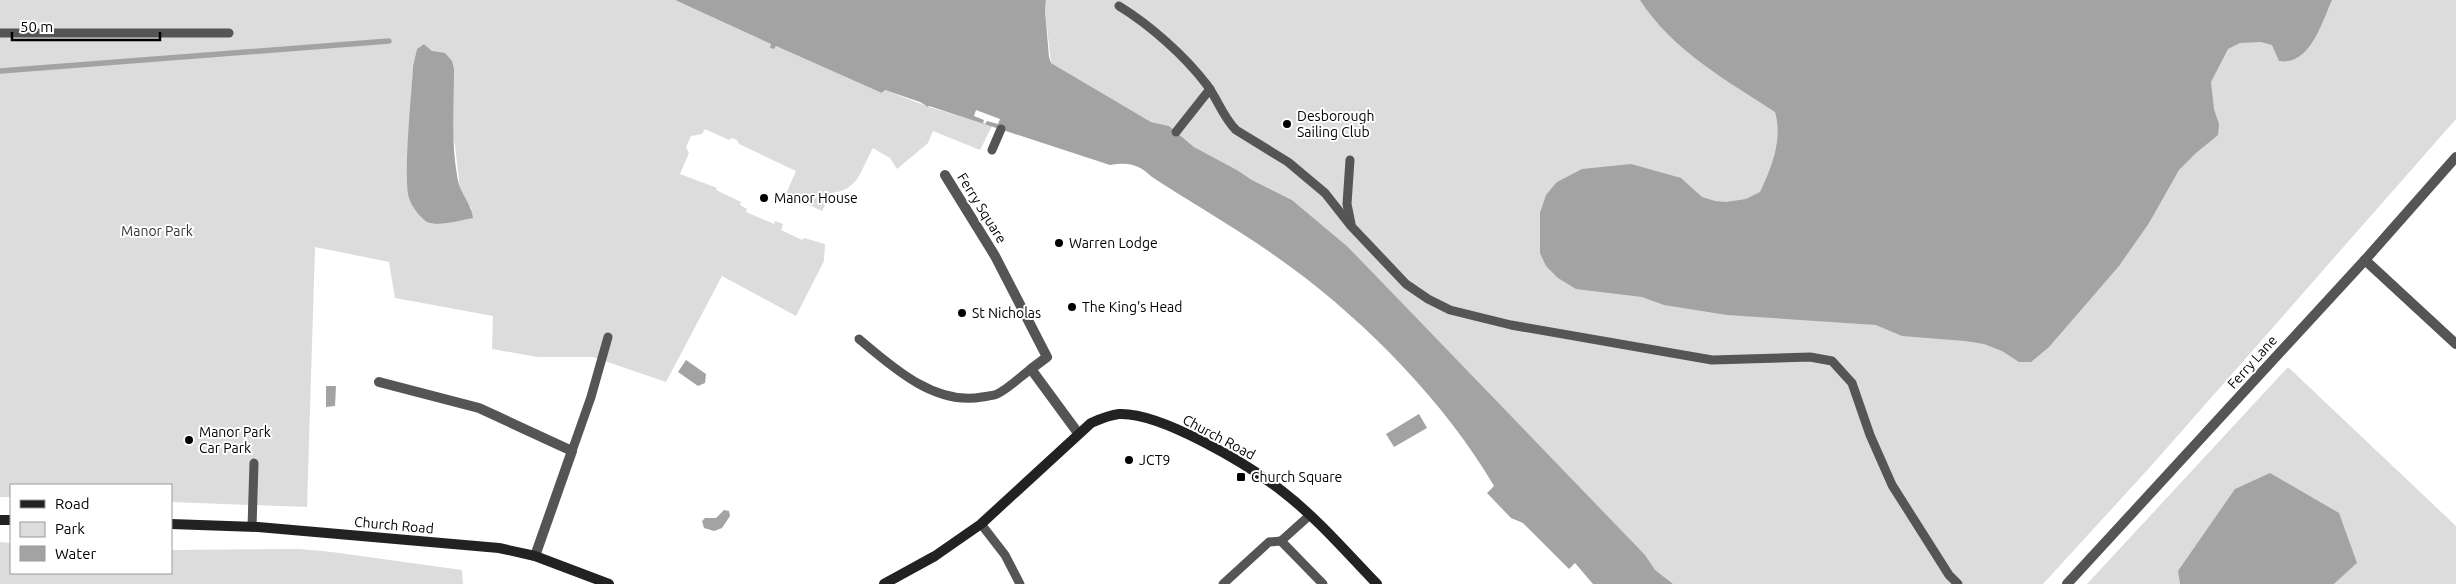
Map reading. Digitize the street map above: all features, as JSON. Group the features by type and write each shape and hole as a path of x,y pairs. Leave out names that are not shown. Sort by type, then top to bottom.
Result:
{"street":[{"name":"Ferry Lane","path":"2067,584 2365,260 2456,156"},
{"name":"Ferry Square","path":"945,175 995,256 1047,357 1031,370"},
{"path":"2365,260 2456,344"},
{"path":"1031,370 1078,433"},
{"path":"378,382 479,408 572,451 535,556"},
{"name":"Church Road","path":"884,584 935,556 981,524 1091,423 1106,416 1121,414 1139,416 1200,440 1259,475 1310,515 1377,584"},
{"name":"Church Road","path":"172,524 252,527 499,548 535,556 609,584"}],"lane":[{"path":"1119,6 1151,28 1210,90 1229,123 1236,130 1288,162 1325,193 1351,226 1406,284 1428,299 1450,310 1511,325 1712,360 1810,357 1832,361 1852,383 1870,435 1892,485 1949,575 1958,584"},
{"path":"0,33 229,33"},
{"path":"1176,132 1210,90"},
{"path":"992,150 1002,129"},
{"path":"1350,160 1347,204 1351,226"},
{"path":"572,451 591,397 608,337"},
{"path":"859,338 906,376 922,386 943,395 973,399 997,394 1031,370"},
{"path":"252,527 254,463"},
{"path":"1223,584 1269,542 1281,541 1310,515"},
{"path":"981,524 1005,555 1020,584"},
{"path":"1281,541 1323,584"}],"green space":[{"name":"Manor Park","path":"0,0 675,0 771,44 770,48 774,49 776,46 883,93 885,90 929,107 992,126 980,150 933,131 928,143 897,169 890,158 873,148 858,178 848,188 831,193 822,211 786,194 796,171 739,144 737,140 732,138 729,140 705,129 702,134 691,136 686,147 689,153 680,174 717,188 716,190 741,202 740,205 747,209 746,212 774,224 775,221 783,224 781,230 802,240 804,238 825,244 824,261 796,316 722,276 666,382 593,357 537,357 492,349 493,316 395,298 389,262 315,247 307,507 172,502 172,484 10,484 10,497 0,497","holes":["424,44 432,51 455,145 460,191 472,209 429,222 422,218 409,200 407,177 413,66 417,49"]},
{"path":"1046,0 2456,0 2456,119 2151,466 2043,584 1668,584 1348,247 1292,200 1194,147 1169,126 1151,122 1051,63 1045,10"},
{"path":"2288,367 2456,526 2456,584 2334,584 2357,563 2178,570 2180,584 2087,584"},
{"path":"0,542 10,543 10,574 172,574 172,550 299,549 462,570 463,584 0,584"}],"water":[{"path":"675,0 1046,0 1045,10 1051,63 1151,122 1169,126 1194,147 1292,200 1348,247 1645,555 1655,570 1673,584 1593,584 1575,563 1569,569 1523,523 1511,518 1487,493 1494,486 1453,426 1404,367 1349,314 1292,268 1258,244 1142,169 1128,164 1110,165 928,107 920,102 885,90 882,93 776,46 774,49 770,48 771,44"},
{"path":"1640,0 2332,0 2313,41 2299,57 2290,61 2279,61 2272,45 2261,42 2240,43 2228,49 2211,82 2214,109 2219,124 2218,135 2179,170 2149,223 2119,266 2049,347 2031,362 2019,362 2002,351 1984,344 1902,336 1876,325 1727,315 1664,305 1642,297 1576,289 1558,278 1546,266 1540,253 1540,213 1546,195 1557,182 1582,169 1631,164 1681,178 1702,197 1726,202 1746,199 1760,192 1769,173 1775,153 1778,132 1775,112 1719,76 1684,49 1653,18"},
{"path":"424,44 432,51 445,53 452,61 454,69 453,136 455,162 458,182 473,218 444,223 427,222 417,213 410,201 407,157 413,66 417,49"},
{"path":"686,360 706,374 705,383 698,386 678,372"},
{"path":"326,386 336,386 335,406 326,407"},
{"path":"1419,414 1427,428 1394,447 1386,434"},
{"path":"2270,473 2339,513 2357,563 2334,584 2180,584 2178,571 2235,489"},
{"path":"724,510 729,511 730,516 722,528 714,531 704,528 702,521 705,518 716,518"}],"pier":[{"path":"976,110 1000,119 998,124 987,121 985,124 983,123 984,120 974,116"}],"waterway":[{"path":"0,71 389,41"}],"place":[{"name":"Desborough Sailing Club","path":"1287,124"},
{"name":"Manor House","path":"764,198"},
{"name":"Warren Lodge","path":"1059,243"},
{"name":"The King's Head","path":"1072,307"},
{"name":"St Nicholas","path":"962,313"},
{"name":"Manor Park Car Park","path":"189,440"},
{"name":"JCT9","path":"1129,460"},
{"name":"Church Square","path":"1241,477"}]}
